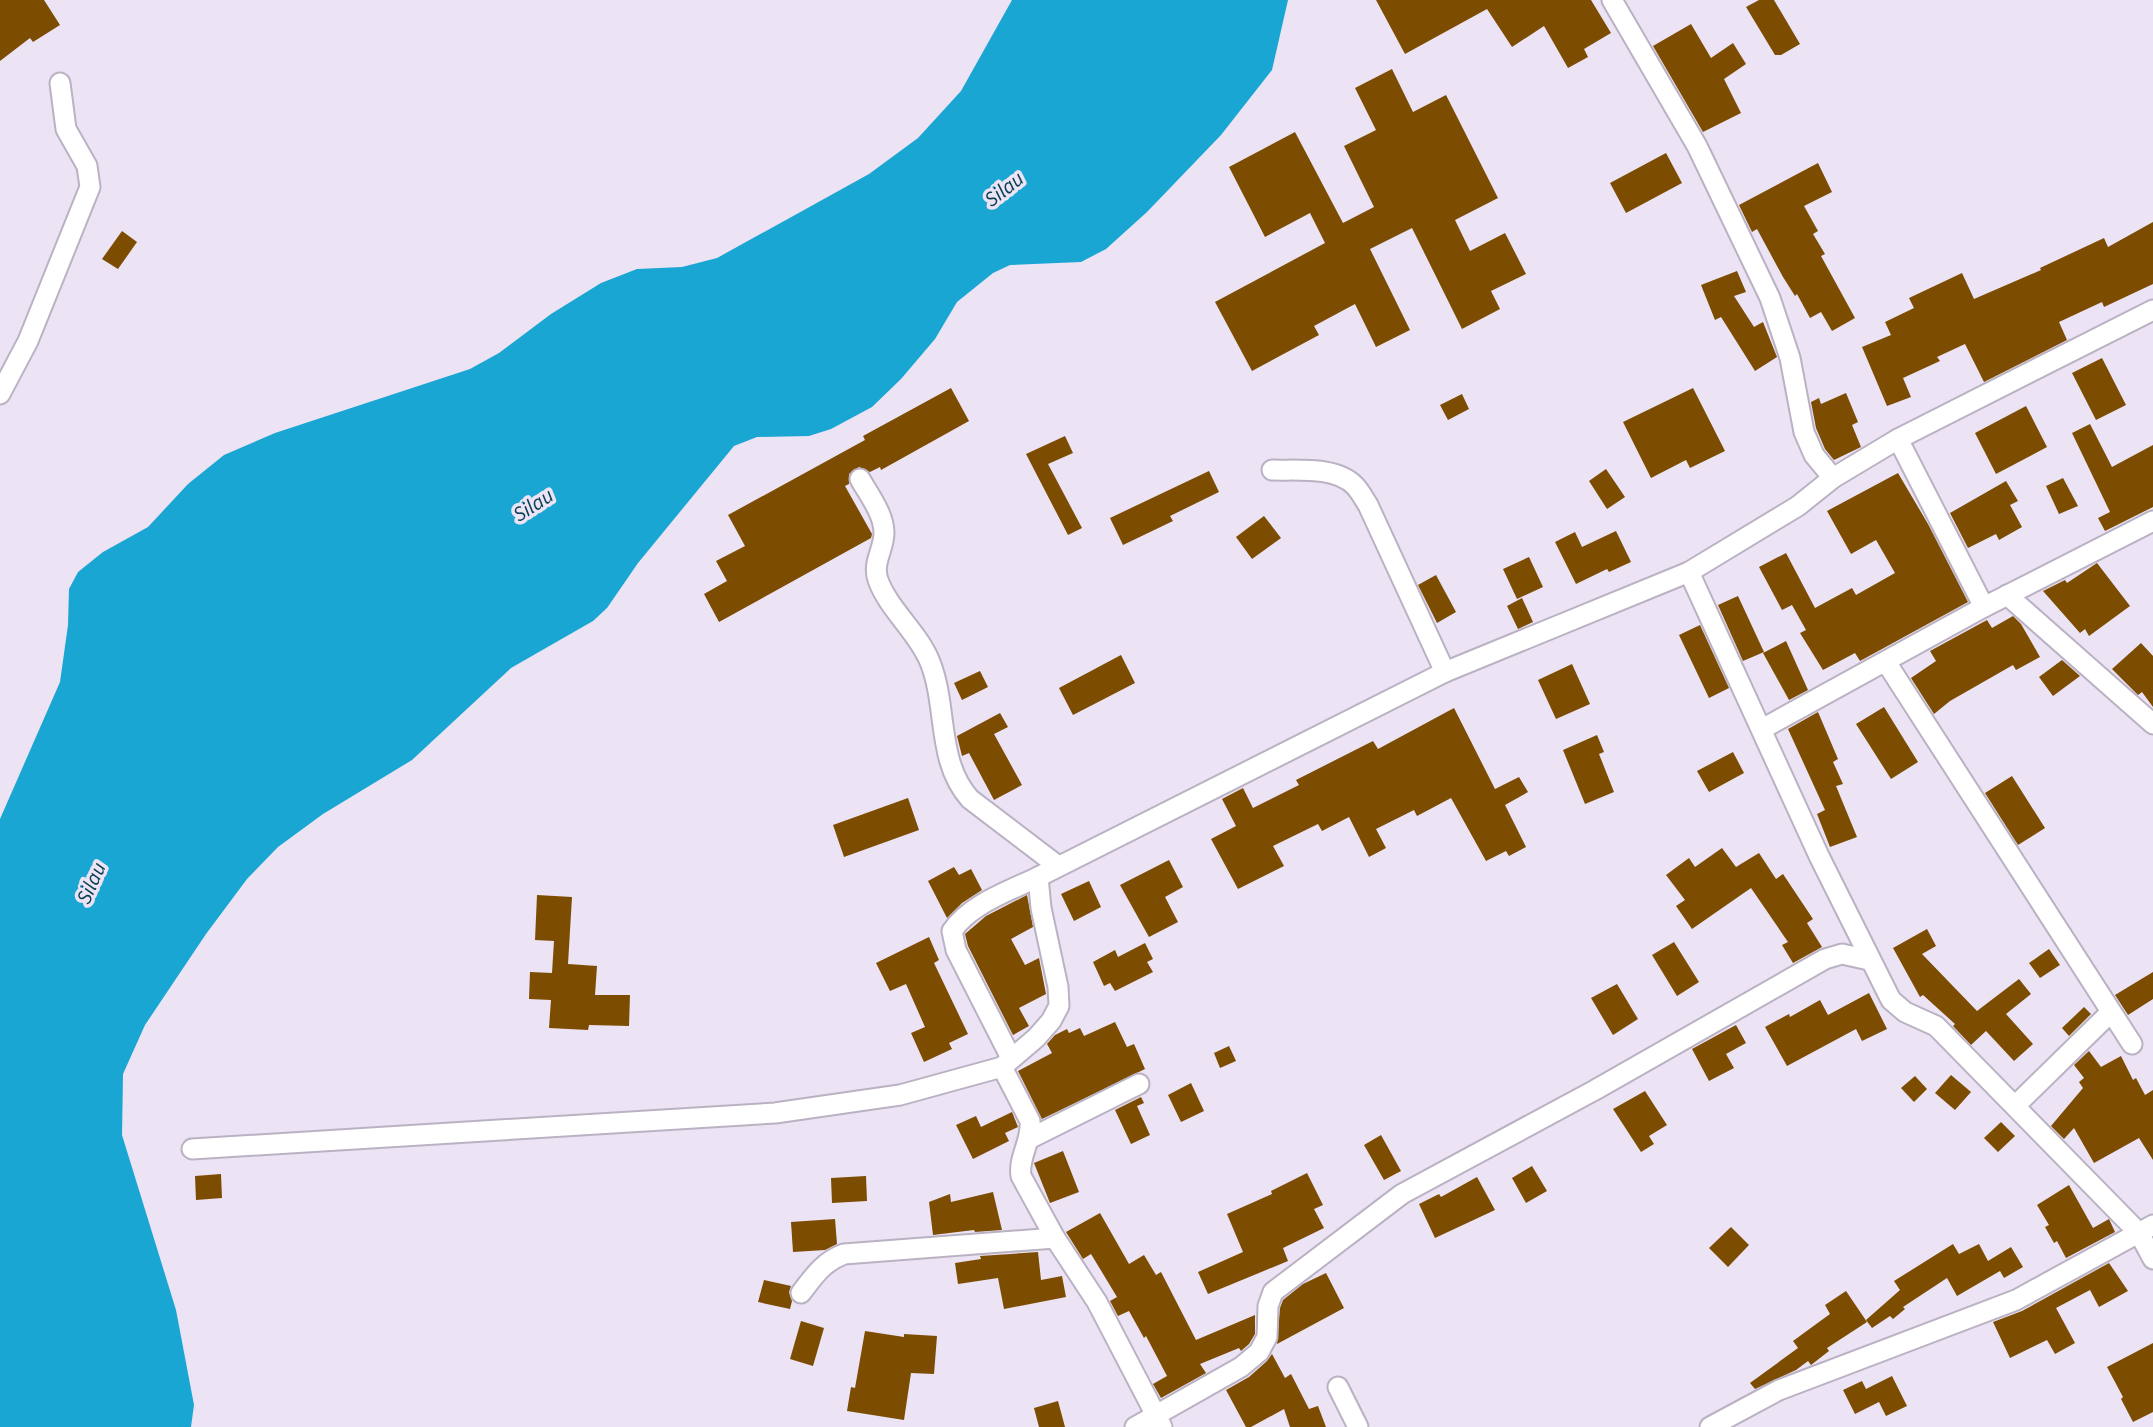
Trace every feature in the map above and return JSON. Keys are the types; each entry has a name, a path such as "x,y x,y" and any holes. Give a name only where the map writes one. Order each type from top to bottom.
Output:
{"street":[{"path":"1612,0 1697,146 1770,298 1790,358 1804,432 1814,455 1833,478"},
{"path":"0,394 28,341 90,187 86,166 66,129 60,83"},
{"path":"1159,1422 1097,1303 1055,1238 1021,1176 1020,1167 1029,1139 1030,1121 956,950 952,931 958,921 985,903 1445,672 1689,572 1797,506 1833,478 1898,439 2153,310"},
{"path":"1898,439 1984,607"},
{"path":"1272,470 1320,471 1340,476 1355,485 1368,505 1445,672"},
{"path":"860,479 881,516 884,533 877,559 877,578 929,660 948,760 959,786 970,799 1058,866"},
{"path":"1762,729 1984,607 2153,521"},
{"path":"1689,572 1819,856 1869,960 1896,1006 1936,1027 2015,1106 2146,1229 2153,1259"},
{"path":"2007,595 2153,724"},
{"path":"1886,662 2132,1045"},
{"path":"192,1149 775,1113 900,1095 1007,1063 1036,1038 1051,1021 1059,1006 1058,986 1041,908 1038,877"},
{"path":"1135,1427 1159,1422 1259,1352 1267,1337 1268,1306 1273,1292 1402,1194 1595,1090 1825,959 1842,954 1869,960"},
{"path":"2015,1106 2111,1012"},
{"path":"1029,1139 1139,1084"},
{"path":"1710,1427 1779,1390 2016,1300 2146,1229"},
{"path":"801,1293 820,1268 830,1259 844,1254 1055,1238"},
{"path":"1338,1387 1357,1427"}],"water":[{"name":"Silau","path":"1012,0 1288,0 1272,70 1221,135 1147,212 1106,249 1081,262 1010,265 993,273 957,302 935,339 901,379 872,407 831,429 809,436 757,437 734,446 638,563 607,608 593,621 511,668 412,760 323,814 278,847 247,879 206,934 145,1025 123,1074 122,1135 176,1310 194,1405 191,1427 0,1427 0,819 60,682 68,625 69,589 78,572 103,552 148,527 188,484 224,455 275,433 470,369 499,353 551,314 601,283 637,269 682,267 717,258 869,174 918,138 961,91"}],"building":[{"path":"0,0 44,0 60,25 33,42 30,38 0,61"},
{"path":"1376,0 1591,0 1611,33 1584,49 1588,57 1568,68 1544,26 1512,47 1487,9 1405,54"},
{"path":"1759,0 1774,0 1800,44 1781,55 1775,55 1746,7"},
{"path":"1691,24 1711,58 1733,43 1746,64 1724,79 1741,113 1703,132 1653,46"},
{"path":"1392,69 1413,112 1446,95 1498,198 1455,220 1470,251 1505,233 1526,274 1491,291 1500,309 1462,329 1412,228 1370,249 1410,330 1376,347 1355,304 1314,326 1319,335 1252,371 1215,302 1325,243 1310,213 1265,237 1229,167 1295,132 1343,223 1374,207 1344,146 1376,130 1355,88"},
{"path":"1666,153 1682,183 1626,213 1610,183"},
{"path":"1818,163 1832,192 1804,206 1818,231 1813,234 1825,254 1821,256 1855,318 1832,331 1821,312 1810,318 1797,294 1795,296 1783,277 1757,229 1752,232 1739,205"},
{"path":"2153,222 2153,284 2104,307 2102,302 2059,322 2067,340 1984,382 1965,344 1937,357 1940,361 1903,378 1911,397 1887,406 1862,347 1891,335 1885,322 1914,308 1909,298 1962,273 1974,299 2041,270 2040,268 2104,238 2108,247"},
{"path":"122,231 137,242 118,269 102,259"},
{"path":"1737,271 1746,292 1734,296 1754,327 1763,322 1777,357 1755,371 1721,317 1715,320 1701,285"},
{"path":"2102,358 2126,405 2096,420 2072,373"},
{"path":"951,388 969,421 881,470 880,467 870,472 859,467 849,474 849,484 845,486 872,534 871,538 719,622 704,594 727,581 716,561 745,546 728,515 865,440 863,436"},
{"path":"1693,388 1725,451 1690,468 1686,460 1651,478 1623,422"},
{"path":"1846,393 1858,422 1852,425 1861,447 1834,460 1825,449 1816,428 1811,402 1819,398 1821,404"},
{"path":"1462,394 1469,409 1448,420 1440,405"},
{"path":"2026,406 2047,447 1996,474 1975,433"},
{"path":"2090,424 2112,467 2153,445 2153,507 2105,531 2098,518 2110,512 2072,433"},
{"path":"1065,436 1073,453 1048,464 1082,528 1068,535 1026,454"},
{"path":"1606,469 1625,497 1607,509 1589,481"},
{"path":"1209,471 1219,492 1170,516 1173,521 1123,545 1110,518"},
{"path":"1898,473 1968,602 1860,661 1855,653 1823,670 1800,633 1806,630 1792,605 1782,610 1759,567 1786,553 1815,608 1852,588 1856,595 1895,573 1876,540 1851,554 1827,511"},
{"path":"2063,478 2078,506 2059,514 2046,486"},
{"path":"2006,481 2018,501 2010,505 2022,527 1999,540 1996,534 1968,548 1950,513"},
{"path":"1264,516 1281,538 1252,559 1236,537"},
{"path":"1616,531 1631,562 1609,572 1607,569 1576,584 1555,542 1575,532 1582,547"},
{"path":"1529,557 1543,587 1517,599 1503,569"},
{"path":"2097,563 2130,606 2089,636 2085,629 2080,633 2043,591 2065,580 2067,583"},
{"path":"1436,575 1456,612 1437,623 1418,585"},
{"path":"1738,596 1764,652 1743,661 1718,605"},
{"path":"1522,598 1533,622 1518,629 1507,606"},
{"path":"2013,616 2021,624 2040,657 2016,670 2013,665 1950,701 1934,714 1911,678 1936,661 1930,651 1987,620 1992,628"},
{"path":"1700,625 1729,688 1709,698 1679,635"},
{"path":"1786,641 1808,690 1789,700 1763,653"},
{"path":"2141,643 2153,656 2153,707 2142,692 2138,695 2112,669"},
{"path":"1121,655 1135,683 1073,715 1059,688"},
{"path":"2062,660 2080,676 2053,696 2039,677"},
{"path":"1572,664 1590,704 1556,719 1538,680"},
{"path":"980,671 988,687 962,700 954,683"},
{"path":"1884,707 1918,762 1891,779 1856,724"},
{"path":"1454,708 1495,789 1519,777 1528,792 1505,805 1526,847 1509,856 1506,851 1486,861 1451,798 1417,816 1414,810 1376,829 1386,848 1369,857 1349,817 1322,831 1318,824 1273,846 1284,866 1238,889 1211,839 1236,826 1222,799 1243,788 1253,808 1299,785 1296,780 1373,741 1378,749"},
{"path":"1818,712 1838,759 1833,762 1843,784 1836,786 1857,837 1830,847 1817,814 1825,810 1788,729"},
{"path":"1000,713 1008,727 994,734 1022,785 994,800 969,753 962,756 957,736"},
{"path":"1597,735 1604,752 1599,754 1614,792 1585,804 1563,750"},
{"path":"1733,752 1744,773 1709,792 1697,771"},
{"path":"2012,776 2045,828 2018,845 1985,793"},
{"path":"908,798 919,830 844,857 833,825"},
{"path":"1722,848 1736,867 1759,853 1776,879 1783,874 1813,919 1807,923 1822,947 1793,963 1782,945 1788,942 1751,888 1692,929 1676,906 1685,900 1666,875 1689,858 1695,867"},
{"path":"1169,860 1183,887 1165,897 1178,922 1149,937 1120,885"},
{"path":"954,867 959,875 971,869 982,890 962,903 947,918 928,881"},
{"path":"1089,881 1101,907 1074,921 1061,894"},
{"path":"537,895 572,897 568,964 597,966 595,995 630,995 629,1026 589,1025 588,1030 549,1028 551,1000 529,999 530,972 552,973 554,941 535,940"},
{"path":"1027,895 1033,927 1011,939 1025,965 1039,958 1046,994 1019,1008 1029,1026 1013,1035 968,946 965,934 986,916"},
{"path":"1927,929 1936,946 1922,954 1977,1011 2019,979 2031,994 2006,1014 2033,1044 2014,1061 1986,1031 1971,1045 1953,1026 1955,1024 1923,995 1920,997 1893,948"},
{"path":"929,937 939,960 934,963 968,1034 949,1043 952,1049 924,1062 911,1033 925,1027 906,984 890,991 876,963"},
{"path":"1674,942 1699,982 1677,996 1652,955"},
{"path":"1145,943 1153,959 1147,962 1153,972 1115,991 1110,983 1104,986 1093,962 1115,950 1118,957"},
{"path":"2049,949 2060,965 2040,978 2029,963"},
{"path":"2153,972 2153,999 2128,1015 2115,995"},
{"path":"1617,984 1638,1019 1613,1035 1591,998"},
{"path":"1869,993 1887,1029 1862,1041 1856,1029 1787,1066 1765,1027 1820,1000 1828,1015"},
{"path":"2084,1007 2091,1014 2069,1036 2062,1028"},
{"path":"1115,1022 1127,1047 1134,1044 1145,1069 1042,1119 1018,1071 1052,1053 1047,1044 1055,1035 1067,1029 1069,1033 1080,1028 1084,1036"},
{"path":"1736,1025 1746,1043 1726,1054 1734,1068 1709,1081 1692,1049"},
{"path":"1229,1046 1236,1061 1220,1068 1214,1053"},
{"path":"2089,1051 2101,1067 2121,1056 2133,1080 2136,1078 2145,1095 2153,1090 2153,1160 2139,1138 2094,1163 2074,1128 2064,1139 2051,1126 2083,1088 2079,1082 2084,1078 2074,1065"},
{"path":"1951,1075 1971,1092 1955,1110 1935,1093"},
{"path":"1915,1076 1927,1089 1914,1102 1901,1088"},
{"path":"1191,1083 1204,1111 1181,1122 1168,1095"},
{"path":"1645,1091 1667,1125 1649,1136 1654,1144 1641,1152 1613,1109"},
{"path":"1141,1097 1144,1103 1137,1106 1150,1135 1131,1144 1115,1110"},
{"path":"1012,1112 1018,1127 1005,1133 1009,1141 973,1159 956,1125 976,1116 981,1127"},
{"path":"2001,1122 2015,1136 1998,1152 1984,1138"},
{"path":"1381,1135 1401,1171 1384,1180 1364,1145"},
{"path":"1063,1151 1079,1192 1050,1203 1034,1163"},
{"path":"1532,1166 1547,1191 1526,1203 1512,1178"},
{"path":"1307,1173 1323,1205 1314,1209 1324,1228 1283,1248 1288,1261 1208,1294 1198,1272 1243,1252 1227,1214 1272,1194 1271,1191"},
{"path":"221,1174 222,1198 196,1200 195,1176"},
{"path":"866,1176 867,1201 832,1203 831,1178"},
{"path":"1477,1177 1495,1210 1435,1238 1419,1204 1439,1194 1441,1197"},
{"path":"2069,1185 2093,1228 2109,1219 2115,1232 2066,1258 2045,1227 2049,1225 2037,1205"},
{"path":"993,1192 1002,1230 933,1235 929,1202 950,1194 951,1202"},
{"path":"1100,1213 1129,1264 1144,1255 1156,1275 1161,1272 1196,1340 1255,1315 1255,1334 1249,1344 1241,1351 1239,1348 1200,1364 1206,1373 1161,1398 1153,1384 1167,1376 1146,1336 1144,1338 1129,1311 1118,1316 1110,1301 1117,1297 1091,1254 1083,1259 1066,1232"},
{"path":"835,1219 837,1244 825,1250 793,1252 791,1222"},
{"path":"1731,1227 1749,1245 1728,1267 1709,1248"},
{"path":"1953,1244 1959,1254 1979,1244 1988,1261 2011,1247 2023,1267 2004,1278 2000,1271 1957,1296 1947,1278 1903,1307 1905,1309 1893,1319 1890,1316 1872,1328 1866,1320 1900,1290 1894,1281"},
{"path":"1038,1252 1041,1280 1062,1276 1066,1297 1004,1309 998,1278 958,1284 955,1263 981,1259 980,1256"},
{"path":"2109,1263 2128,1291 2099,1307 2090,1290 2056,1308 2075,1343 2055,1354 2047,1340 2010,1358 1993,1322 2022,1311"},
{"path":"1326,1273 1344,1308 1277,1344 1283,1300 1303,1284"},
{"path":"764,1280 791,1286 790,1309 758,1302"},
{"path":"1846,1291 1867,1322 1827,1348 1829,1351 1811,1365 1808,1361 1796,1370 1755,1389 1750,1383 1798,1348 1793,1341 1830,1314 1825,1305"},
{"path":"801,1321 824,1328 813,1366 790,1359"},
{"path":"865,1331 904,1337 904,1334 937,1336 934,1374 911,1373 904,1420 847,1411 851,1387 855,1388"},
{"path":"2153,1343 2153,1412 2133,1422 2107,1367"},
{"path":"1272,1354 1285,1378 1291,1374 1309,1409 1318,1406 1326,1427 1290,1427 1284,1409 1251,1427 1246,1427 1226,1390 1249,1377"},
{"path":"1892,1376 1907,1406 1886,1416 1879,1402 1855,1414 1843,1390 1862,1381 1866,1389"},
{"path":"1058,1401 1065,1427 1039,1427 1034,1408"}]}
